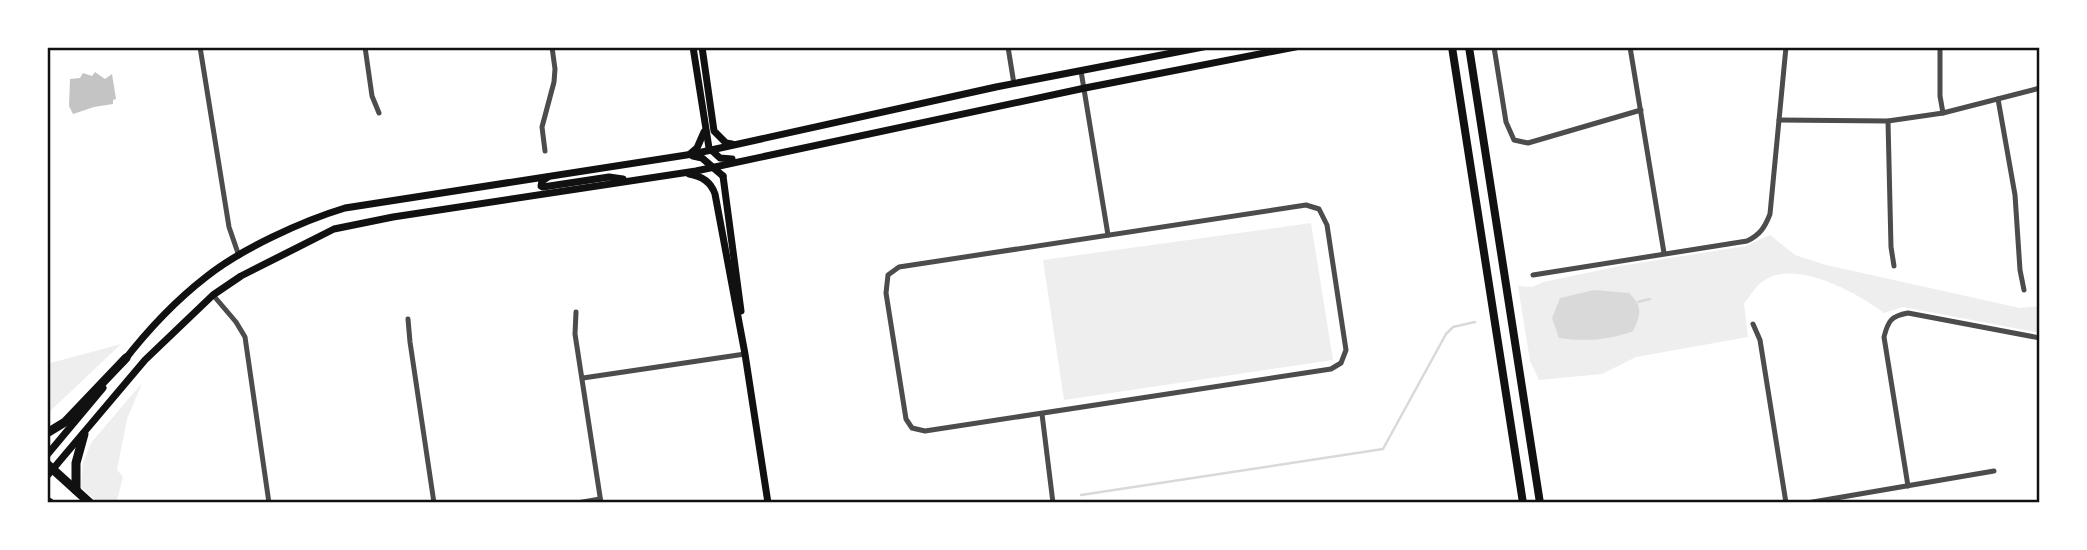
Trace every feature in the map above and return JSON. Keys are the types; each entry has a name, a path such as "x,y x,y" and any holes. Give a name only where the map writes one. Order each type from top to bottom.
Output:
{"highway":[{"path":"47,433 65,422 125,358"},
{"path":"76,491 76,463 83,434"},
{"path":"49,470 90,503"}],"main road":[{"path":"693,47 706,137 711,150 720,158 744,159"},
{"path":"702,47 714,131 726,143 733,144"},
{"path":"47,454 125,358 188,292 207,276 239,256 324,214 345,208 711,150 1014,84 1203,47"},
{"path":"49,470 145,360 213,295 228,283 307,241 352,224 682,174 939,118 1295,47"},
{"path":"1452,47 1523,503"},
{"path":"1469,47 1541,503"},
{"path":"936,101 939,118"},
{"path":"689,154 697,148 705,128"},
{"path":"689,154 702,158 723,176 738,275 745,354"},
{"path":"723,176 727,169 744,159"},
{"path":"552,174 542,181 541,186 609,177 630,180"},
{"path":"682,174 699,176 713,188 745,354 768,503"}],"street":[{"path":"202,47 222,190 229,227 239,256"},
{"path":"365,47 372,96 379,113"},
{"path":"545,151 542,127 554,82 552,47"},
{"path":"1008,47 1014,84"},
{"path":"1494,47 1506,122 1514,140 1528,143 1641,110"},
{"path":"1630,47 1664,253"},
{"path":"1533,275 1747,241 1756,237 1766,227 1770,214 1786,47"},
{"path":"1940,47 1940,96 1943,113"},
{"path":"1082,71 1108,235"},
{"path":"1779,120 1888,121 1943,113 2040,88"},
{"path":"1998,99 2015,195 2024,290"},
{"path":"1888,121 1891,247 1894,266"},
{"path":"1306,205 1320,209 1326,225 1346,350 1341,363 1331,369 1042,414 925,431 912,428 906,419 886,293 888,275 898,267 1108,235 1306,205"},
{"path":"213,295 245,337 269,503"},
{"path":"576,312 575,334 601,501 577,503"},
{"path":"1908,486 1884,337 1888,322 1896,315 1908,313 2040,338"},
{"path":"408,319 434,503"},
{"path":"1753,324 1760,340 1786,503"},
{"path":"583,378 745,354"},
{"path":"1042,414 1053,503"},
{"path":"1807,503 1994,471"}],"shaded area":[{"path":"1311,223 1333,360 1064,400 1043,260"},
{"path":"1770,235 1795,255 1826,265 2020,308 2040,306 2040,333 1903,307 1884,313 1842,288 1790,273 1775,275 1762,282 1744,303 1748,337 1636,357 1602,374 1539,380 1530,361 1518,286 1532,287 1543,282 1620,266 1746,246"},
{"path":"1594,290 1629,293 1639,307 1638,320 1633,331 1597,339 1559,338 1552,318 1560,298"},
{"path":"121,344 47,414 47,364"},
{"path":"142,383 127,419 117,470 123,477 117,500 120,503 98,503 81,487 83,463 91,443"}],"building":[{"path":"95,72 105,79 112,74 116,99 113,104 73,114 69,106 70,79 80,78 83,73 92,76"}],"waterway":[{"path":"1638,302 1650,299"},
{"path":"1081,495 1383,449 1446,334 1453,327 1475,322"}]}
